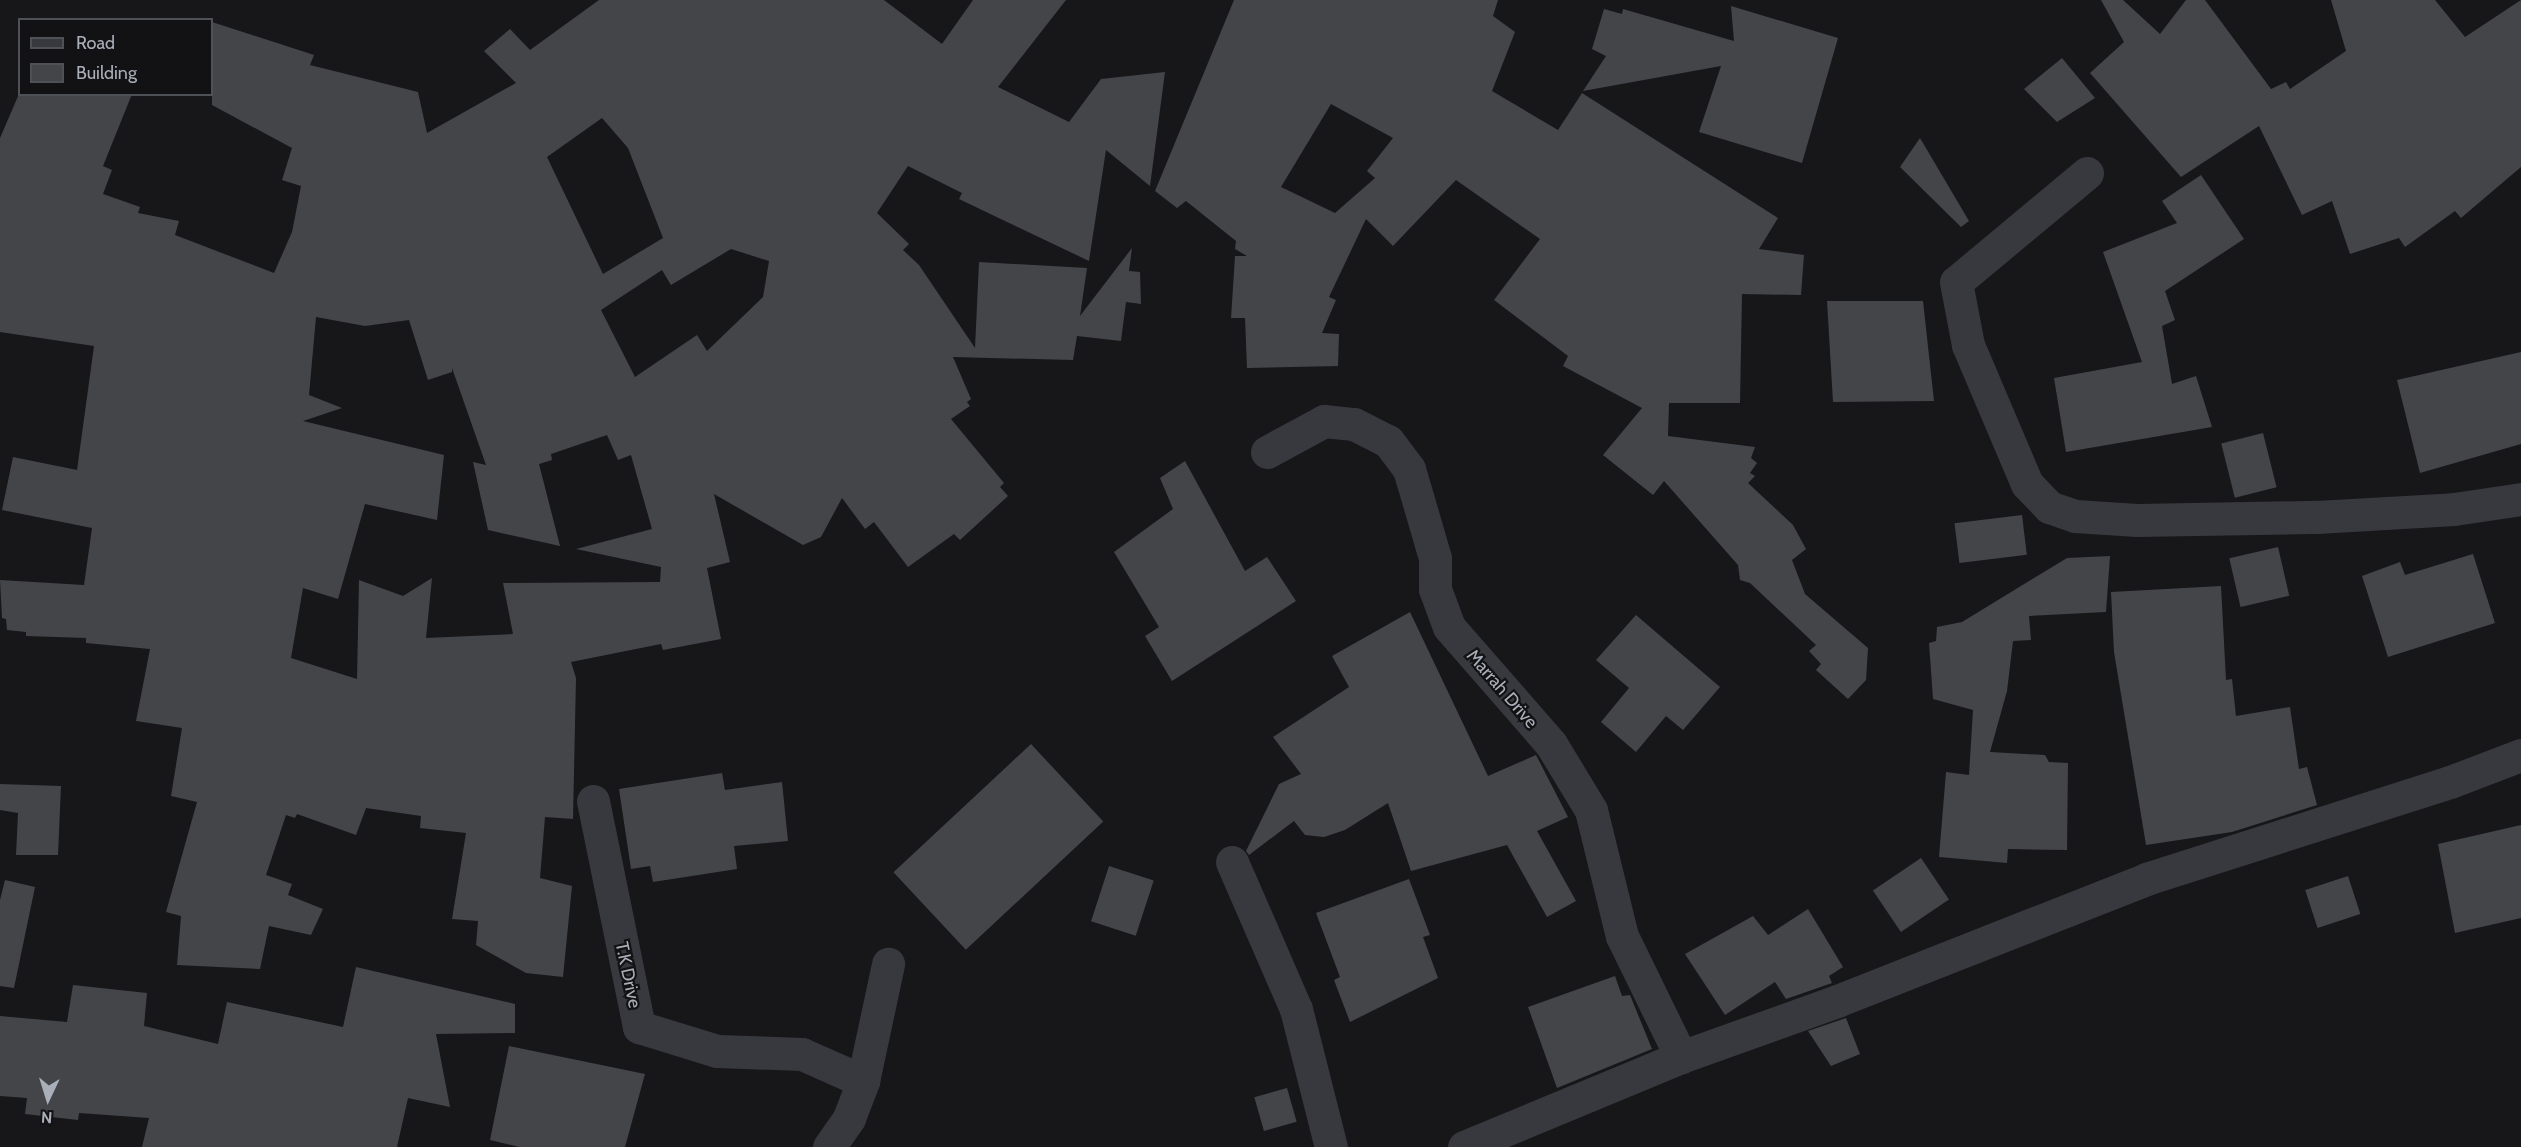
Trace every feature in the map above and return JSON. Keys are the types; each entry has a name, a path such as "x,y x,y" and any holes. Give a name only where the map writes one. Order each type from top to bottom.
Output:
{"street":[{"path":"2087,173 1956,282 1968,345 2027,484 2049,507 2075,516 2137,520 2317,518 2454,509 2521,499"},
{"name":"Marrah Drive","path":"1267,452 1324,421 1354,424 1388,441 1409,469 1435,558 1435,589 1449,627 1551,744 1591,810 1622,936 1681,1057"},
{"path":"1464,1147 1681,1057 1837,1001 2146,879 2450,782 2521,754"},
{"name":"T.K Drive","path":"592,801 639,1027 717,1051 802,1054 862,1081"},
{"path":"1232,861 1296,1009 1331,1147"},
{"path":"829,1147 849,1118 862,1081 888,964"}],"building":[{"path":"599,0 884,0 942,44 973,0 1066,0 998,87 1069,122 1101,79 1165,72 1150,186 1106,150 1089,261 959,199 962,193 908,166 877,213 909,244 903,250 919,265 975,348 979,262 1087,268 1080,316 1132,248 1129,271 1140,272 1141,304 1126,302 1121,341 1077,336 1073,360 953,357 971,399 967,402 970,406 951,419 1004,483 1000,487 1008,496 960,540 954,534 908,567 874,522 865,529 842,498 821,537 803,545 714,494 730,562 707,568 721,639 663,650 661,644 571,662 576,678 573,819 545,817 540,878 572,886 563,977 526,973 476,945 478,921 452,919 466,833 420,828 421,816 366,808 356,835 297,814 295,818 286,815 266,875 292,884 288,895 323,909 311,935 269,926 260,969 177,965 181,916 166,912 197,802 171,796 182,728 136,721 150,649 86,643 86,638 26,636 26,632 7,630 6,619 2,618 0,580 84,585 92,528 2,510 13,457 77,470 94,346 0,332 0,138 18,96 131,96 103,166 112,170 103,194 140,207 138,213 179,221 175,235 274,273 292,232 301,186 282,180 292,148 212,105 213,22 314,55 310,65 418,92 427,133 516,83 484,51 510,29 530,50","holes":["602,118 628,148 663,238 603,274 547,157","731,249 769,261 763,297 707,351 697,335 635,377 601,310 662,270 671,285","316,317 365,326 409,320 428,380 452,372 452,368 486,465 473,462 488,530 560,546 539,464 552,460 551,454 607,435 618,460 631,455 652,529 576,549 661,567 660,582 503,583 513,634 426,638 432,578 403,596 359,580 357,679 291,658 303,588 338,599 365,504 437,520 444,455 303,421 342,408 309,395"]},
{"path":"1234,0 1498,0 1493,16 1515,32 1492,91 1558,130 1582,93 1778,218 1759,249 1804,255 1801,295 1742,294 1740,403 1669,403 1668,436 1755,447 1751,458 1757,463 1750,473 1755,476 1748,483 1793,525 1806,549 1792,560 1805,594 1868,648 1866,680 1848,699 1816,670 1821,664 1809,651 1816,645 1750,583 1740,580 1738,565 1664,481 1653,495 1603,455 1642,408 1563,366 1568,356 1494,300 1540,239 1456,180 1393,246 1366,219 1329,297 1336,300 1322,333 1339,334 1338,366 1247,368 1245,318 1231,318 1235,256 1247,256 1235,249 1236,241 1186,201 1177,208 1155,191","holes":["1331,104 1393,138 1367,171 1375,178 1335,213 1281,187"]},
{"path":"2101,0 2123,0 2160,34 2186,0 2205,0 2271,89 2286,82 2290,89 2346,51 2331,0 2435,0 2465,37 2521,0 2521,167 2461,218 2455,211 2405,247 2399,238 2350,254 2332,201 2302,215 2259,126 2181,177 2090,73 2124,42"},
{"path":"1731,6 1838,38 1802,163 1699,132 1721,66 1583,91 1606,56 1592,49 1604,9 1622,14 1623,9 1734,41"},
{"path":"2062,58 2095,98 2057,122 2024,89"},
{"path":"1920,138 1969,221 1961,227 1900,167"},
{"path":"2201,175 2244,239 2165,291 2175,320 2162,326 2172,384 2196,376 2212,427 2066,452 2054,378 2142,362 2103,252 2177,223 2162,201"},
{"path":"1827,301 1923,301 1934,401 1833,402"},
{"path":"2521,352 2521,444 2420,473 2397,380"},
{"path":"2263,433 2277,487 2235,498 2221,443"},
{"path":"1185,461 1245,571 1267,557 1296,601 1172,681 1145,636 1159,627 1114,552 1173,509 1160,478"},
{"path":"2022,515 2027,555 1959,563 1955,523"},
{"path":"2278,547 2289,596 2241,607 2229,558"},
{"path":"2473,554 2495,623 2388,657 2362,576 2400,562 2405,575"},
{"path":"2110,556 2106,612 2029,616 2031,640 2013,641 2007,691 1990,752 2045,755 2049,762 2068,763 2067,850 2008,849 2007,863 1939,857 1946,772 1969,775 1973,710 1933,699 1929,643 1936,641 1937,627 1962,622 2067,558"},
{"path":"2221,586 2226,680 2232,679 2236,716 2290,707 2299,769 2307,767 2317,805 2232,832 2146,845 2114,652 2111,592"},
{"path":"1410,612 1488,776 1536,755 1568,817 1537,831 1576,901 1547,917 1507,845 1411,871 1388,803 1345,830 1324,837 1305,835 1294,821 1249,855 1246,851 1279,784 1301,774 1273,737 1349,687 1332,656"},
{"path":"1636,615 1720,687 1683,730 1666,716 1636,752 1601,722 1629,688 1596,660"},
{"path":"1031,744 1103,822 966,950 894,872"},
{"path":"722,773 725,790 782,782 788,841 734,846 737,869 653,882 650,866 631,869 619,789"},
{"path":"0,784 61,786 58,855 16,855 18,813 0,810"},
{"path":"2521,825 2521,918 2455,933 2438,844"},
{"path":"1921,858 1949,899 1901,932 1873,890"},
{"path":"1109,866 1154,881 1136,936 1091,921"},
{"path":"2348,876 2360,914 2318,928 2305,890"},
{"path":"1409,879 1430,935 1423,937 1438,978 1350,1022 1334,980 1340,977 1316,913"},
{"path":"5,880 35,887 14,988 0,986 0,900"},
{"path":"1808,909 1843,967 1829,976 1832,983 1786,999 1775,982 1725,1015 1685,954 1753,916 1768,935"},
{"path":"356,967 515,1004 515,1033 436,1034 450,1107 408,1098 397,1147 142,1147 149,1118 79,1113 78,1120 25,1114 27,1098 0,1096 0,1016 67,1022 73,985 147,993 144,1026 218,1044 227,1002 343,1027"},
{"path":"1615,976 1622,996 1630,995 1652,1049 1557,1088 1528,1007"},
{"path":"1846,1018 1860,1054 1831,1066 1808,1031"},
{"path":"509,1046 645,1074 625,1147 519,1147 490,1140"},
{"path":"1287,1088 1297,1122 1264,1131 1254,1097"}]}
